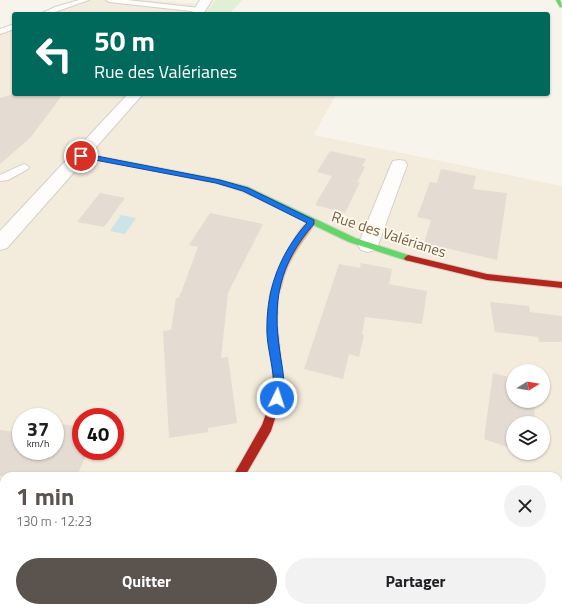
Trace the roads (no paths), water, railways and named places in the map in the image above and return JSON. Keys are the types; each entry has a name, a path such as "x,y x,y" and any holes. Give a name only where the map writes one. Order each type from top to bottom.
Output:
{"street":[{"path":"198,12 206,0"},
{"path":"558,0 562,6"},
{"path":"0,243 134,96"},
{"name":"Rue des Valérianes","path":"81,156 217,181 245,189 312,222 368,245 419,262 488,277 558,284"},
{"path":"368,245 399,166"},
{"path":"241,472 271,418 277,398 278,378 271,327 271,312 276,282 287,256 312,222"}],"lane":[{"path":"48,12 86,0"},
{"path":"109,0 198,12"},
{"path":"0,32 12,27"},
{"path":"0,178 4,178 24,167"}],"water":[{"path":"121,215 136,218 125,234 110,231"}]}
